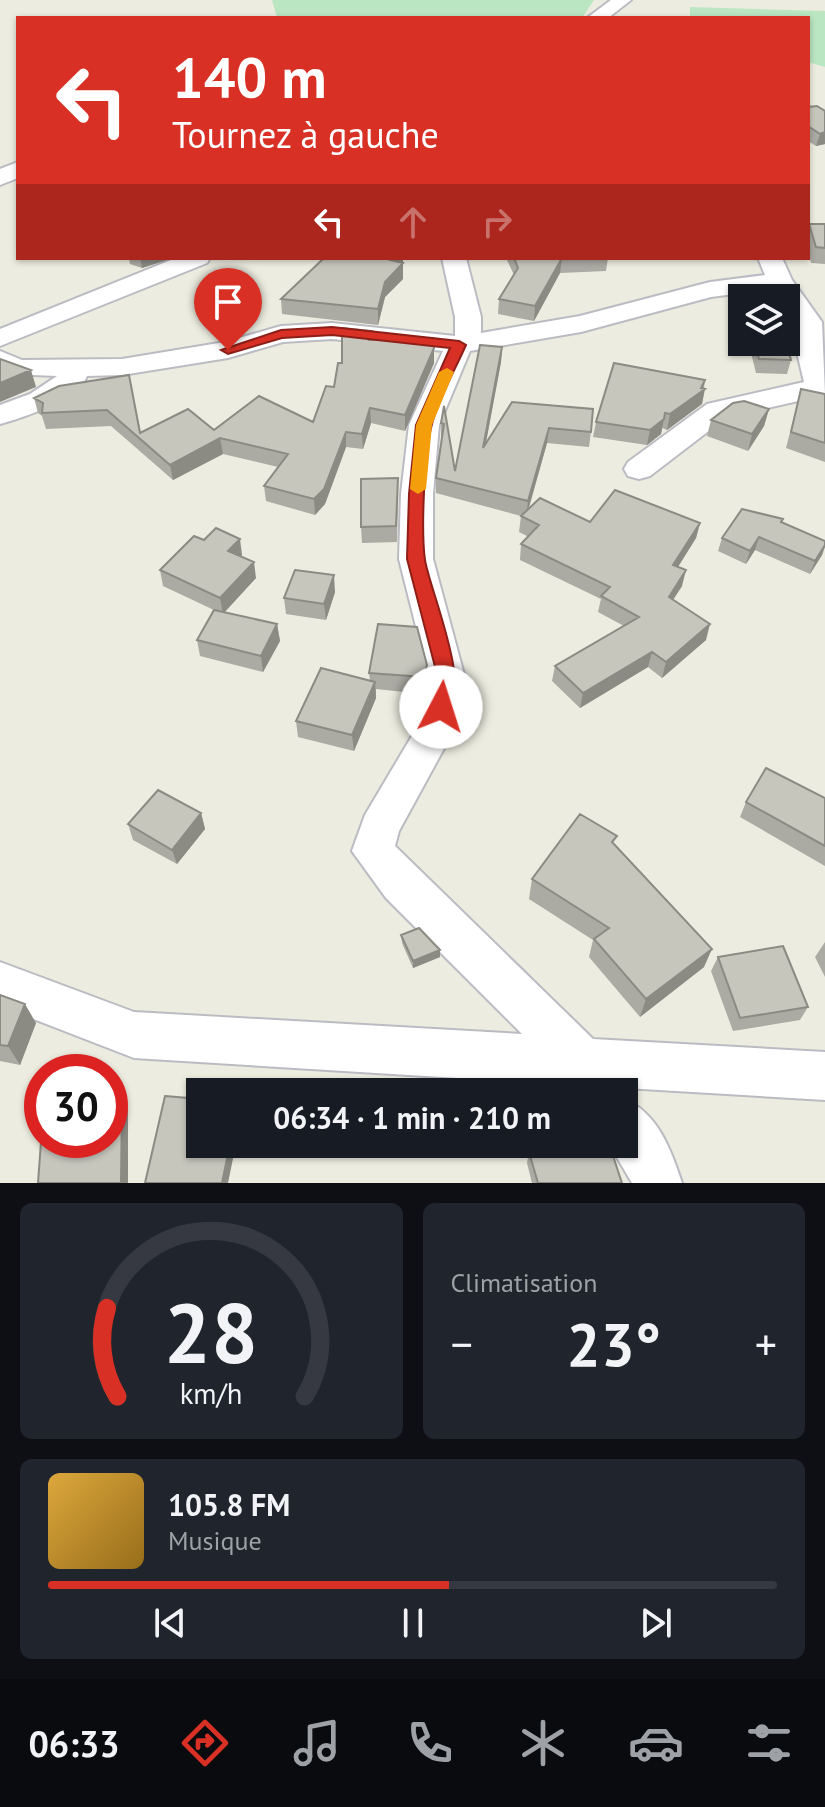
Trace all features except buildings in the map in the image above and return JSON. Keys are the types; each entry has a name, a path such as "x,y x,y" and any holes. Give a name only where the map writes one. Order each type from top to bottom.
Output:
{"street":[{"path":"599,16 622,0"},
{"path":"0,338 193,260"},
{"path":"454,260 468,317 468,342 459,345 424,425 417,494 416,559 448,682 434,732 379,828 373,851 381,865 594,1078"},
{"path":"0,359 17,368 122,367 228,350 281,334 332,331 459,345 581,324 710,290 775,269 809,322 810,348 822,385 717,410 639,469"},
{"path":"0,415 40,400 86,369"},
{"path":"0,984 134,1035 488,1054 594,1078 825,1076"},
{"path":"638,1143 649,1159 657,1183"}],"green space":[{"path":"272,0 594,0 583,16 276,16"},
{"path":"690,7 825,11 825,67 810,63 810,16 690,16"}],"slow traffic":[{"path":"418,489 424,425 447,372"}],"route":[{"path":"228,350 281,334 332,331 459,345 424,425 417,494 416,559 448,682 441,707"}]}
